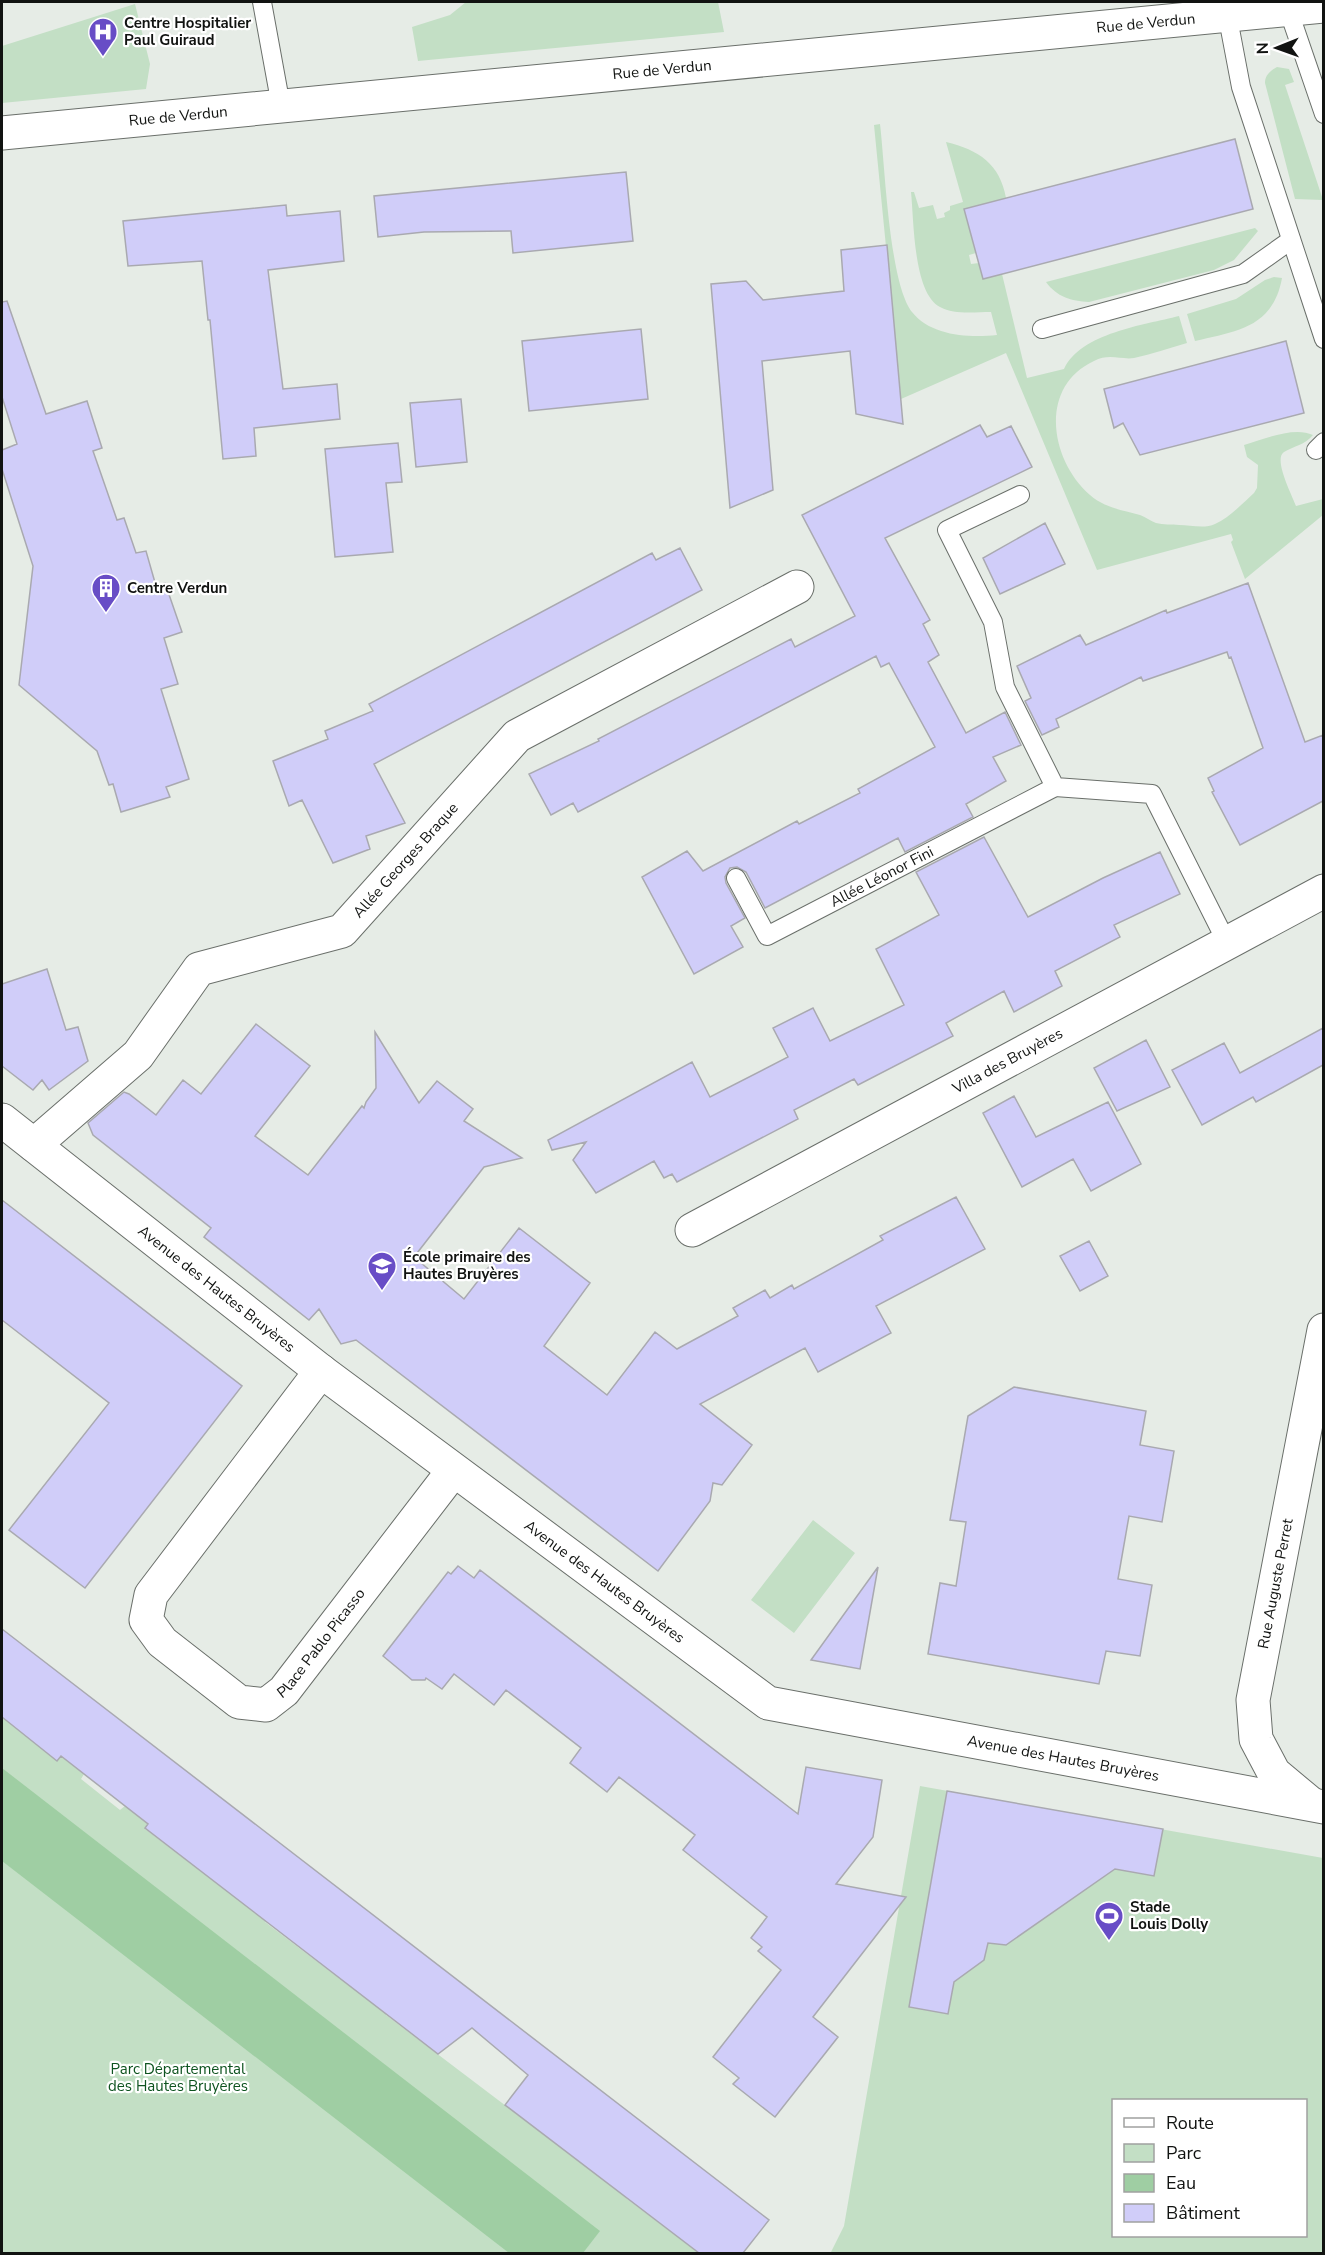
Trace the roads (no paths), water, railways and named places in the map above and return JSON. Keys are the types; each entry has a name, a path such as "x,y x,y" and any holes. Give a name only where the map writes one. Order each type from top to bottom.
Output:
{"street":[{"name":"Rue de Verdun","path":"2,133 1226,8 1288,9 1323,6"},
{"name":"Allée Georges Braque","path":"34,1145 138,1055 199,969 342,931 517,736 798,587"},
{"name":"Villa des Bruyères","path":"692,1230 1323,891"},
{"name":"Avenue des Hautes Bruyères","path":"2,1120 321,1371 768,1703 1319,1806"},
{"name":"Rue Auguste Perret","path":"1319,1806 1274,1773 1256,1740 1253,1700 1323,1330"},
{"name":"Place Pablo Picasso","path":"321,1371 151,1595 146,1620 162,1642 239,1702 266,1705 284,1691 453,1471"}],"lane":[{"path":"262,2 281,106"},
{"path":"1226,8 1241,87 1323,339"},
{"path":"1288,9 1323,114"},
{"path":"1042,329 1243,274 1291,240"},
{"path":"1020,495 947,530 993,622 1005,687 1055,787 1152,794 1227,943"},
{"name":"Allée Léonor Fini","path":"736,878 767,936 1055,787"}],"water":[{"path":"2,1768 600,2231 583,2253 509,2253 2,1861"}],"place":[{"name":"Centre Hospitalier Paul Guiraud","path":"103,58"},
{"name":"Centre Verdun","path":"106,614"},
{"name":"École primaire des Hautes Bruyères","path":"382,1292"},
{"name":"Stade Louis Dolly","path":"1109,1942"}],"park label":[{"name":"Parc Départemental des Hautes Bruyères","path":"178,2078"}]}
